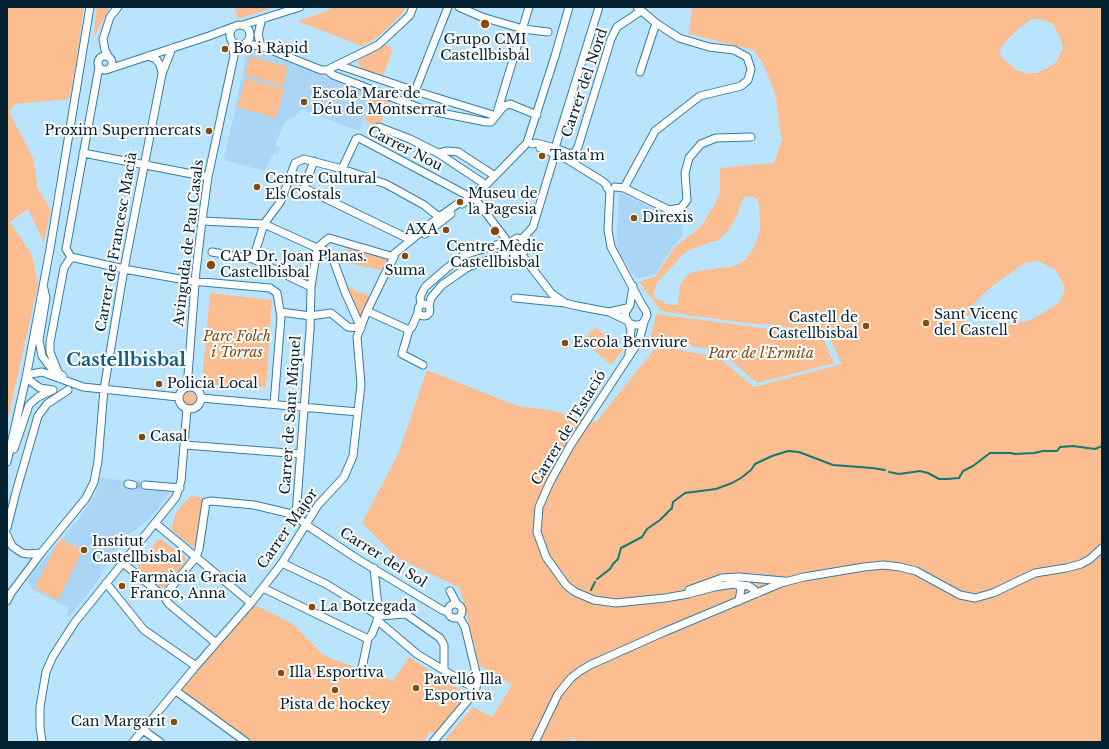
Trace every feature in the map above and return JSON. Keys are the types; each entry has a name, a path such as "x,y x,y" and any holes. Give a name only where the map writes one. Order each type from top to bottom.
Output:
{"street":[{"path":"7,462 26,378 52,237 90,7"},
{"path":"118,7 110,17 104,34 104,46 112,64 105,69 95,87 66,248 71,257 124,269 195,281 270,288 277,294 281,312 274,404"},
{"path":"105,69 209,36 238,25 274,16 300,7"},
{"path":"209,36 243,45 261,46 320,70 327,70 378,45 410,15 413,7"},
{"path":"415,91 448,7"},
{"path":"459,7 482,17 523,29 548,32"},
{"path":"496,116 529,7"},
{"path":"394,257 442,221 486,185 530,144 537,115 569,7"},
{"path":"424,365 402,354 409,330 412,327 421,305 420,297 426,286 447,268 470,253 508,243 515,239 522,239 533,226 599,7"},
{"path":"624,188 655,130 700,96 741,86 748,80 751,70 747,57 734,50 709,47 680,38 656,23 639,9"},
{"name":"Carrer del Nord","path":"555,151 573,155 578,147 611,39 617,27 639,9"},
{"path":"243,45 249,41 250,33 261,22 274,16"},
{"path":"261,22 258,35 261,46"},
{"path":"640,72 656,23"},
{"path":"242,25 247,28 261,46"},
{"path":"231,41 229,35 230,30 233,27"},
{"name":"Avinguda de Pau Casals","path":"189,387 188,375 195,281 202,221 208,177 234,56 231,41"},
{"name":"Avinguda de Pau Casals","path":"234,56 243,45"},
{"name":"Carrer de Francesc Macià","path":"7,601 41,553 86,498 94,482 98,461 104,389 124,269 162,74 172,48"},
{"path":"105,69 98,63 99,58 103,56 130,62"},
{"path":"148,56 156,59 160,65 162,74"},
{"path":"336,66 338,77"},
{"path":"336,66 496,116"},
{"path":"327,70 338,77 428,110 491,122 504,106 510,104 537,115"},
{"path":"379,127 410,139 438,153 486,185"},
{"path":"530,144 555,151 611,187 624,188 669,210 681,208 687,200 685,173 689,158 701,144 716,138 751,137"},
{"name":"Carrer Nou","path":"342,169 356,139 359,138 468,199"},
{"path":"438,153 448,151 458,152 495,176"},
{"path":"83,152 208,177"},
{"path":"253,259 264,224 281,201 296,163 304,159 342,169 386,184 424,205 439,217"},
{"path":"314,161 304,188 411,240"},
{"name":"Carrer de l'Estació","path":"611,187 608,230 611,247 647,314 639,341 570,446 550,482 539,507 537,532 546,557 566,585 575,592 594,600 616,603 665,598 734,584 749,586 758,593"},
{"path":"394,257 394,254 439,217 459,203 468,199 476,200 505,238 511,249 552,294 565,303"},
{"path":"202,221 264,224 324,250 333,259 345,292 361,328 348,327 331,313 310,316 281,312"},
{"path":"317,248 329,238 394,257"},
{"path":"418,312 421,316 427,316 431,311 429,306 431,298 442,285 468,267 510,253 517,254 525,251 527,246 522,239"},
{"name":"Carrer de Sant Miquel","path":"296,515 310,316 310,288 317,248"},
{"path":"212,252 253,259 310,288"},
{"path":"58,373 50,352 50,338 64,268 71,257"},
{"name":"Carrer Major","path":"133,742 263,588 282,563 318,505 344,477 353,456 362,384 357,337 394,257"},
{"path":"43,285 46,298 39,340 42,356 51,368 83,387"},
{"name":"Carrer de l'Estació","path":"629,355 631,330 625,313 629,307 633,286"},
{"path":"515,298 565,303 610,312 634,325 640,325 644,322"},
{"path":"421,305 426,304 429,306"},
{"path":"610,312 636,304 642,305"},
{"path":"368,311 409,330"},
{"path":"26,378 31,374 42,372 83,387 178,397"},
{"path":"26,378 40,388 52,390 68,390 83,387"},
{"path":"189,387 196,389 201,398 199,404 194,409 187,409 179,403 178,397 182,390 189,387"},
{"path":"7,468 29,405 38,397 52,390"},
{"path":"7,528 38,416 47,404 68,390"},
{"path":"201,398 358,412"},
{"path":"42,742 40,708 46,672 53,656 75,622 176,497 180,488 187,409"},
{"path":"185,445 301,454"},
{"path":"145,486 180,488"},
{"path":"165,595 196,557 199,549 206,502 211,501 254,505 296,515"},
{"name":"Carrer del Sol","path":"296,515 305,524 442,610 448,612"},
{"path":"155,523 251,603"},
{"path":"7,535 12,546 22,553 41,553"},
{"path":"535,742 558,694 571,678 580,671 650,638 789,581 804,577 883,565 916,571 960,595 975,598 993,593 1035,573 1081,564 1090,559 1102,548"},
{"path":"123,563 162,596 165,595"},
{"path":"282,563 326,584 378,618 417,654 476,688"},
{"path":"362,668 368,639 378,618 374,568"},
{"name":"Carrer de l'Estació","path":"678,595 722,578 739,577 789,581"},
{"path":"753,578 757,585 758,593"},
{"path":"106,583 144,630 196,666"},
{"path":"734,584 742,589 739,601"},
{"path":"263,588 368,639"},
{"path":"450,591 462,610 461,615 459,616"},
{"path":"165,595 169,604 216,643"},
{"path":"457,604 451,605 448,612 452,617 459,616"},
{"path":"378,618 406,614 440,638 444,646 444,670"},
{"path":"433,742 470,698 478,681 465,627 459,616"},
{"path":"176,691 246,742"},
{"path":"143,730 160,742"}],"shaded area":[{"name":"Escola Mare de Déu de Montserrat","path":"252,48 373,95 359,131 303,110 284,123 275,146 280,148 278,154 274,153 264,171 224,160 247,53"},
{"name":"Direxis","path":"619,193 667,215 681,213 683,235 671,249 656,274 636,279 617,250"},
{"name":"Institut Castellbisbal","path":"100,478 171,485 170,491 155,512 148,520 128,535 111,556 97,582 69,617 66,615 69,608 33,590 27,580 80,517 95,495"}],"green space":[{"path":"7,7 84,7 69,99 15,104 9,112 33,158 38,189 51,210 44,243 28,209 10,222 32,255 38,285 7,423"},
{"path":"97,7 110,7 93,39"},
{"path":"235,7 276,7 238,19"},
{"path":"333,7 406,7 401,15 384,32 362,46 297,21 322,13"},
{"path":"692,7 1102,7 1102,742 578,742 574,737 568,742 443,742 473,707 492,717 512,685 479,665 460,588 396,557 362,523 399,452 427,370 518,406 549,410 596,422 657,346 718,357 754,387 842,364 827,333 776,325 745,323 661,311 639,282 656,276 674,248 701,226 714,206 720,192 720,168 774,163 782,140 776,96 763,63 753,50 689,34","holes":["1039,19 1053,24 1061,40 1063,48 1056,62 1049,67 1037,73 1025,73 1016,70 1002,57 1000,49 1019,28 1030,20","746,196 754,197 759,204 760,232 755,245 746,259 739,264 730,267 690,273 680,285 678,302 676,305 667,304 655,298 654,293 656,285 681,256 691,249 718,240 728,231 737,215 741,202","1038,261 1056,270 1065,290 1059,303 1031,320 995,328 972,325 961,319 975,313 969,308 992,286 1025,263"]},
{"path":"386,45 391,47 392,52 383,76 364,70 360,67 358,62 360,59"},
{"path":"250,56 288,67 282,88 284,90 276,118 237,107 246,78 279,88 280,85 245,75"},
{"path":"373,95 389,101 379,127 364,120"},
{"path":"350,242 390,253 382,270 343,262"},
{"path":"346,286 354,288 353,290 370,296 361,317 358,317"},
{"name":"Parc Folch i Torras","path":"210,293 272,300 266,387 255,388 211,385 203,378"},
{"name":"Parc de l'Ermita","path":"656,314 822,336 834,363 757,383 720,351 657,340 654,344 646,346 651,335"},
{"path":"595,327 623,350 611,365 583,341"},
{"path":"186,392 192,392 196,396 196,402 192,406 186,406 182,402 182,396"},
{"path":"191,496 205,498 197,545 195,546 192,546 176,534 172,529 176,513 184,502"},
{"name":"Institut Castellbisbal","path":"61,539 83,550 58,600 35,588"},
{"path":"161,539 185,557 186,561 166,586 161,588 138,567 157,541"},
{"name":"Illa Esportiva","path":"251,603 293,624 321,653 330,658 393,681 409,657 465,693 466,696 436,733 430,732 423,742 253,742 176,691"}],"waterway":[{"path":"889,472 899,474 920,471 928,473 939,479 959,478 963,471 973,466 990,453 1034,453 1043,451 1057,451 1060,447 1073,446 1095,449 1102,446"},
{"path":"597,579 610,569 618,559 621,548 642,537 647,529 660,520 672,508 673,502 685,493 716,489 732,483 751,470 755,464 772,456 788,451 799,452 833,465 885,470"},
{"path":"591,590 595,582"}],"tunnel":[{"path":"133,485 145,485"}],"place":[{"name":"Grupo CMI Castellbisbal","path":"485,24"},
{"name":"Bo i Ràpid","path":"225,49"},
{"name":"Escola Mare de Déu de Montserrat","path":"304,102"},
{"name":"Proxim Supermercats","path":"209,131"},
{"name":"Tasta'm","path":"542,156"},
{"name":"Centre Cultural Els Costals","path":"257,187"},
{"name":"Museu de la Pagesia","path":"460,202"},
{"name":"Direxis","path":"634,218"},
{"name":"AXA","path":"446,230"},
{"name":"Centre Mèdic Castellbisbal","path":"495,231"},
{"name":"Suma","path":"405,256"},
{"name":"CAP Dr. Joan Planas. Castellbisbal","path":"211,265"},
{"name":"Sant Vicenç del Castell","path":"926,323"},
{"name":"Castell de Castellbisbal","path":"866,326"},
{"name":"Escola Benviure","path":"565,343"},
{"name":"Policia Local","path":"159,384"},
{"name":"Casal","path":"142,437"},
{"name":"Institut Castellbisbal","path":"84,550"},
{"name":"Farmàcia Gracia Franco, Anna","path":"122,586"},
{"name":"La Botzegada","path":"312,607"},
{"name":"Illa Esportiva","path":"281,673"},
{"name":"Pavelló Illa Esportiva","path":"416,688"},
{"name":"Pista de hockey","path":"335,690"},
{"name":"Can Margarit","path":"174,722"}],"district":[{"name":"Castellbisbal","path":"126,361"}]}
